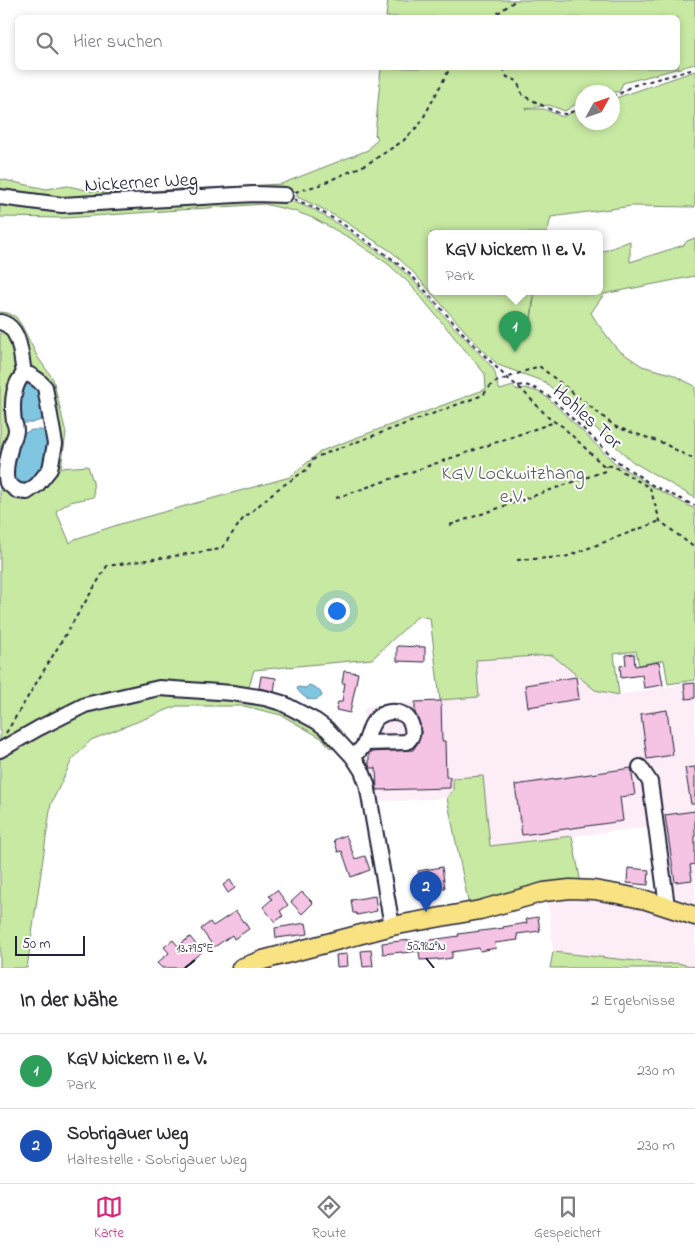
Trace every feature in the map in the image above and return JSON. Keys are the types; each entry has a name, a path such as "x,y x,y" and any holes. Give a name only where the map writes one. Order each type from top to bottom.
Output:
{"main road":[{"path":"241,968 263,960 392,926 480,910 544,892 594,890 646,900 695,916"}],"street":[{"name":"Nickerner Weg","path":"0,197 62,206 254,194 285,195"},
{"path":"0,322 10,326 15,332 19,342 24,374"},
{"path":"24,374 30,375 45,387 55,444 50,469 32,490 27,492 18,491 8,483 5,474 16,429 13,401 20,378 24,374"},
{"path":"0,750 85,705 158,688 233,693 282,702 316,720 327,729 354,757 362,771 367,784 392,926"},
{"path":"354,757 365,743"},
{"path":"640,767 650,782 667,906"}],"path":[{"path":"495,15 516,0"},
{"path":"620,94 631,86 695,69"},
{"path":"285,195 319,185 367,164 403,141 420,124 449,70"},
{"path":"504,70 507,77 517,81 523,96 551,110 564,114 575,110"},
{"name":"Hohles Tor","path":"285,195 317,209 344,225 391,258 413,277 428,294"},
{"name":"Hohles Tor","path":"429,295 471,342 506,377 518,386 525,385 539,390 550,397 617,461 652,485 695,506"},
{"path":"5,735 108,566 221,549 242,520 275,492 309,468 311,461 319,456 484,395 492,383 506,377 538,366 616,427 663,443 695,460"},
{"path":"518,386 542,412 562,426 602,465 613,466 650,488 660,520 695,548"},
{"path":"336,498 554,422"},
{"path":"450,525 605,471 606,465"},
{"path":"517,560 565,557 660,520"}],"shaded area":[{"path":"552,655 595,690 619,695 695,682 695,908 660,895 650,827 490,846 453,790 447,798 377,802 374,779 362,759 351,748 360,739 364,710 368,706 479,697 476,660"},
{"path":"593,896 676,916 695,924 695,967 677,963 664,964 553,952 548,898"}],"green space":[{"path":"388,0 695,0 695,64 680,68 680,15 386,15"},
{"path":"381,70 672,70 623,83 620,90 620,85 575,85 575,105 565,111 549,105 525,109 544,109 563,117 575,111 575,130 620,130 620,97 695,71 695,207 632,206 551,217 548,230 428,230 428,289 392,252 344,221 297,197 297,193 286,191 61,201 0,194 0,179 46,189 68,186 91,191 129,193 281,184 368,150 378,138 375,135"},
{"name":"KGV Lockwitzhang e.V.","path":"258,197 286,199 315,210 392,261 413,280 492,367 500,390 513,386 517,390 525,388 539,392 548,398 615,463 651,486 695,509 695,680 668,684 664,660 639,665 636,651 614,654 619,695 595,690 552,655 476,660 479,697 440,700 430,618 418,616 372,659 254,670 246,697 279,705 336,743 330,748 323,739 281,715 244,706 177,706 91,740 72,760 51,804 27,968 0,968 0,324 7,327 17,343 21,366 10,400 11,426 3,474 6,484 13,491 27,495 33,492 52,470 58,444 48,387 25,365 17,332 12,326 0,320 0,312 16,317 37,356 53,379 66,433 61,468 88,466 93,482 94,497 70,502 56,511 70,543 75,539 120,524 290,477 321,451 486,389 485,374 409,283 388,264 350,238 313,218 294,211 264,204 65,218 0,217 0,201 45,208 90,209"},
{"path":"695,238 695,276 604,294 591,313 617,349 642,366 671,374 695,386 695,498 633,462 545,382 498,365 433,295 534,295 529,335 534,295 603,295 603,251 630,241 630,262 684,245 687,241"},
{"path":"483,776 490,846 572,836 581,883 560,881 469,906 447,798 453,790 453,778"},
{"path":"553,952 664,964 677,963 695,968 550,968"}],"water":[{"path":"27,382 38,385 44,415 41,420 32,423 23,423 17,418 21,385"},
{"path":"32,430 42,430 50,436 49,460 30,487 11,482 14,446 20,435"},
{"path":"309,685 317,689 322,696 315,700 308,699 297,689 298,687 306,688"}],"building":[{"path":"397,646 425,647 425,662 397,661"},
{"path":"634,654 635,666 659,662 663,685 644,688 642,675 621,678 620,666 626,665 625,655"},
{"path":"344,671 358,673 350,713 336,710 338,702 342,702 345,683 342,683"},
{"path":"261,676 276,678 274,692 259,688"},
{"path":"576,677 579,699 528,707 525,685"},
{"path":"695,683 695,698 686,699 684,684"},
{"path":"441,701 442,741 445,741 446,777 450,777 450,788 377,790 376,768 370,768 369,766 370,752 413,750 419,741 421,733 420,724 415,714 415,702"},
{"path":"667,710 673,755 647,759 641,714"},
{"path":"695,767 695,804 691,804 685,768"},
{"path":"631,768 635,795 620,797 623,821 522,835 515,785"},
{"path":"695,811 695,864 690,865 692,880 675,882 665,815"},
{"path":"346,835 355,859 365,856 370,870 351,877 342,851 338,852 334,840"},
{"path":"442,867 445,888 439,889 440,893 430,894 429,890 421,891 418,871"},
{"path":"628,868 649,870 648,885 627,883"},
{"path":"230,880 235,888 228,893 223,885"},
{"path":"277,890 288,905 280,911 283,916 275,922 263,907 272,899 269,896"},
{"path":"302,892 313,903 302,914 291,902"},
{"path":"375,896 377,911 357,915 353,913 351,900"},
{"path":"236,911 249,929 234,939 232,935 216,946 213,946 201,929 210,922 213,926"},
{"path":"538,917 540,931 517,934 518,940 495,943 496,948 480,951 479,948 452,952 452,958 438,960 420,960 419,951 383,954 382,943 411,940 411,942 459,936 458,934 527,923 526,919"},
{"path":"306,923 308,934 276,938 275,928"},
{"path":"190,937 202,952 181,968 162,968 157,963 169,953 164,947 173,940 178,946"},
{"path":"371,950 373,966 363,967 361,951"},
{"path":"347,954 348,966 337,967 336,955"}],"place":[{"name":"KGV Nickern II e. V.","path":"515,352"},
{"name":"Sobrigauer Weg","path":"426,912"}]}
